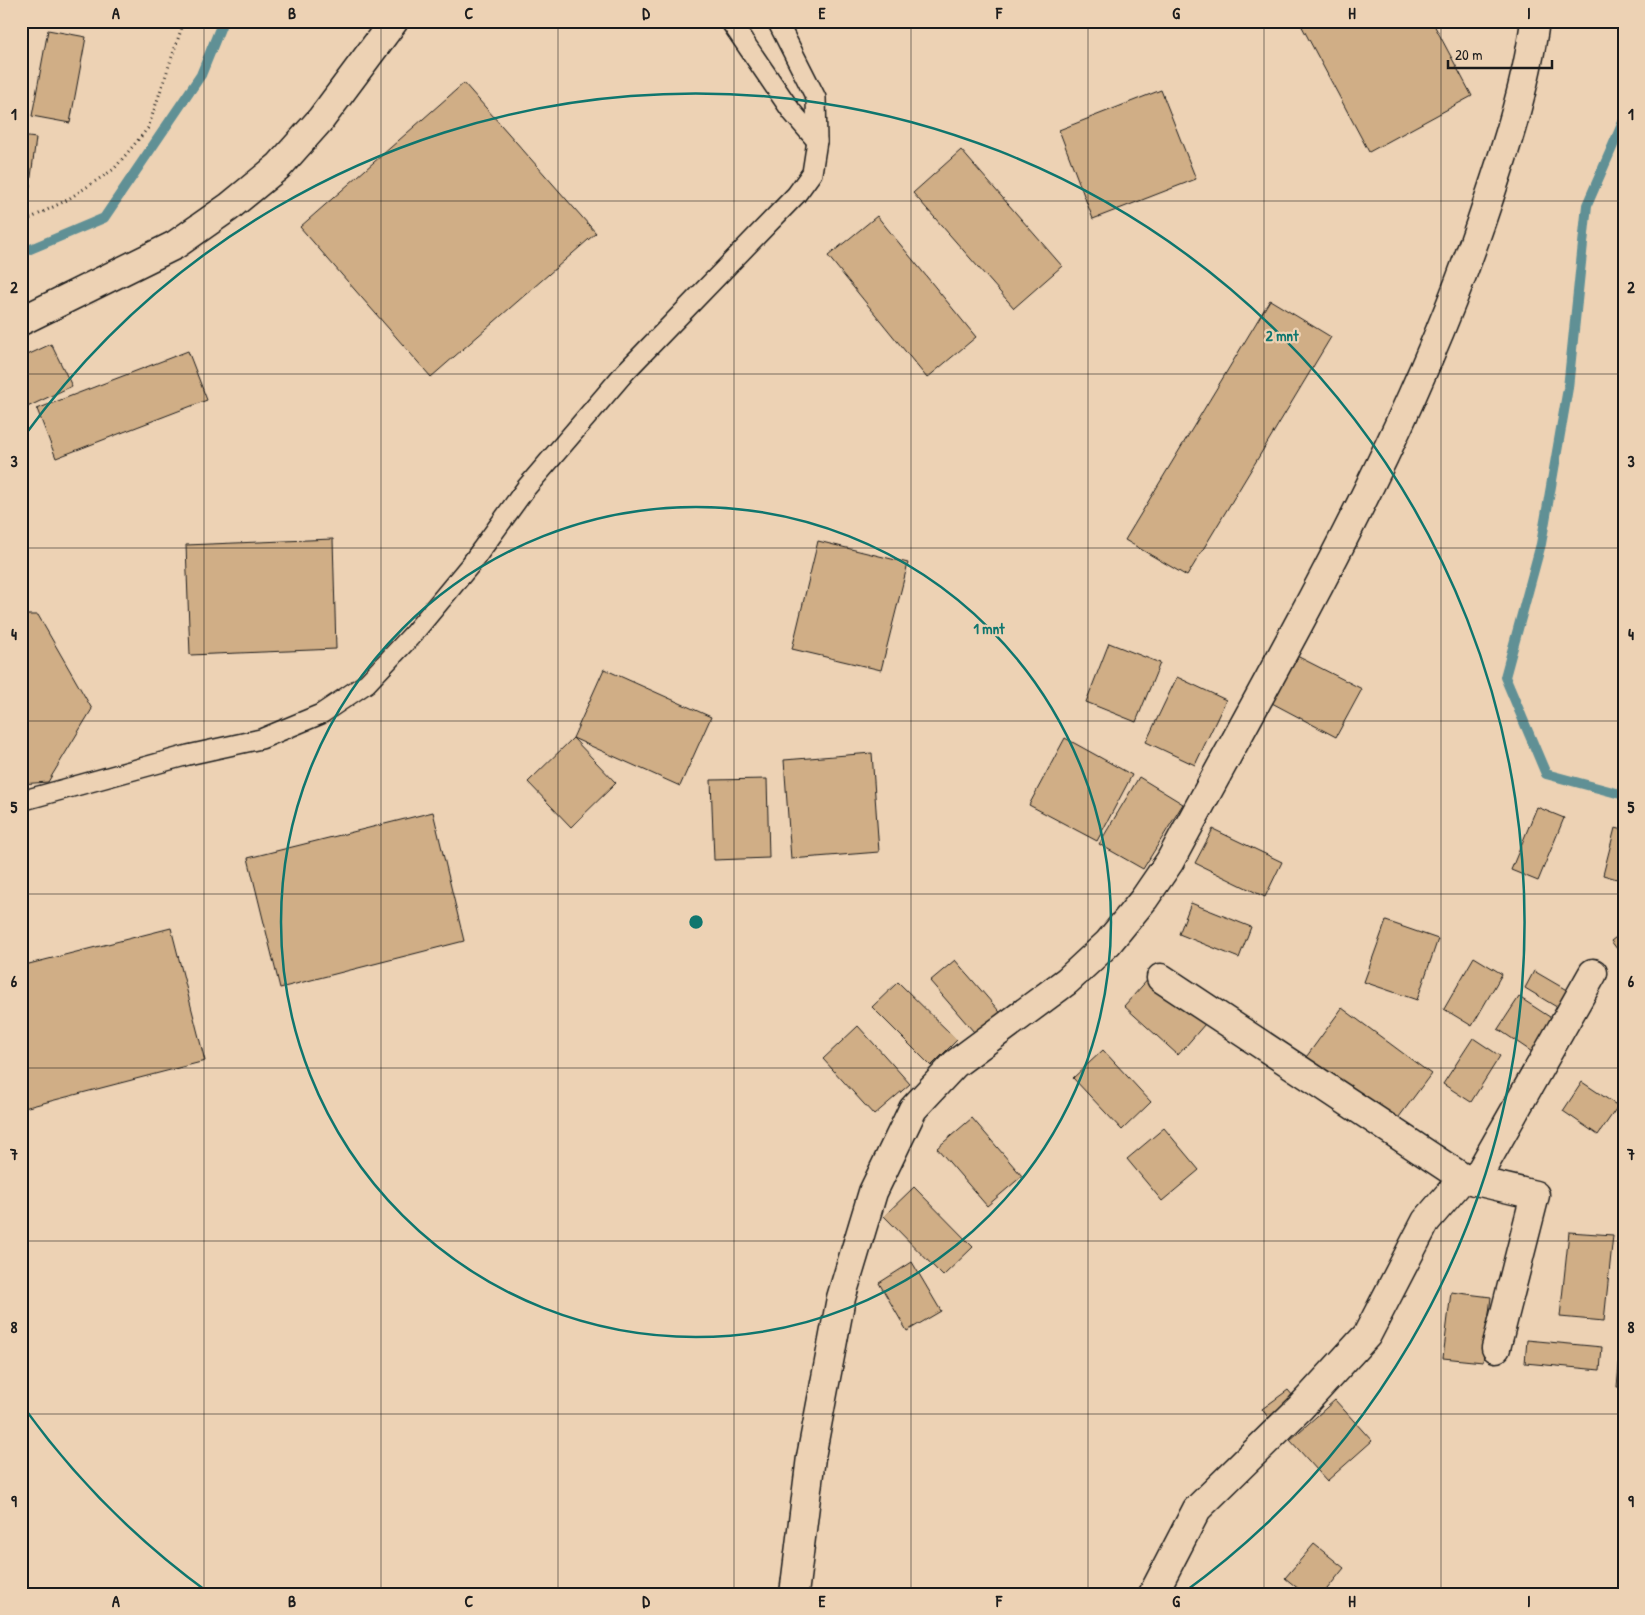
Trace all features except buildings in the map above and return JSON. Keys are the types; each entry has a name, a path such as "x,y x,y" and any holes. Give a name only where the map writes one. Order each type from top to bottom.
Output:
{"street":[{"path":"21,321 175,245 229,208 279,166 303,140 356,76 394,21"},
{"path":"794,1594 811,1457 841,1298 873,1192 913,1108 955,1064 1067,982 1108,943 1144,899 1170,861 1321,585 1418,384 1459,286 1508,142 1535,21"},
{"path":"1153,1594 1197,1509 1300,1408 1367,1335 1426,1221 1469,1180 1593,973"},
{"path":"1161,978 1469,1180 1535,1196 1496,1348"}],"lane":[{"path":"730,21 792,112 817,141"},
{"path":"21,802 188,755 261,738 321,714 367,683 413,634 471,564 526,488 626,371 796,196 812,173 817,141 816,98 777,21"}],"path":[{"path":"21,223 67,200 114,169 148,128 184,21"}],"waterway":[{"path":"21,253 104,218 201,75 223,21"},
{"path":"1624,120 1587,205 1568,388 1541,544 1505,677 1546,774 1624,795"}]}
